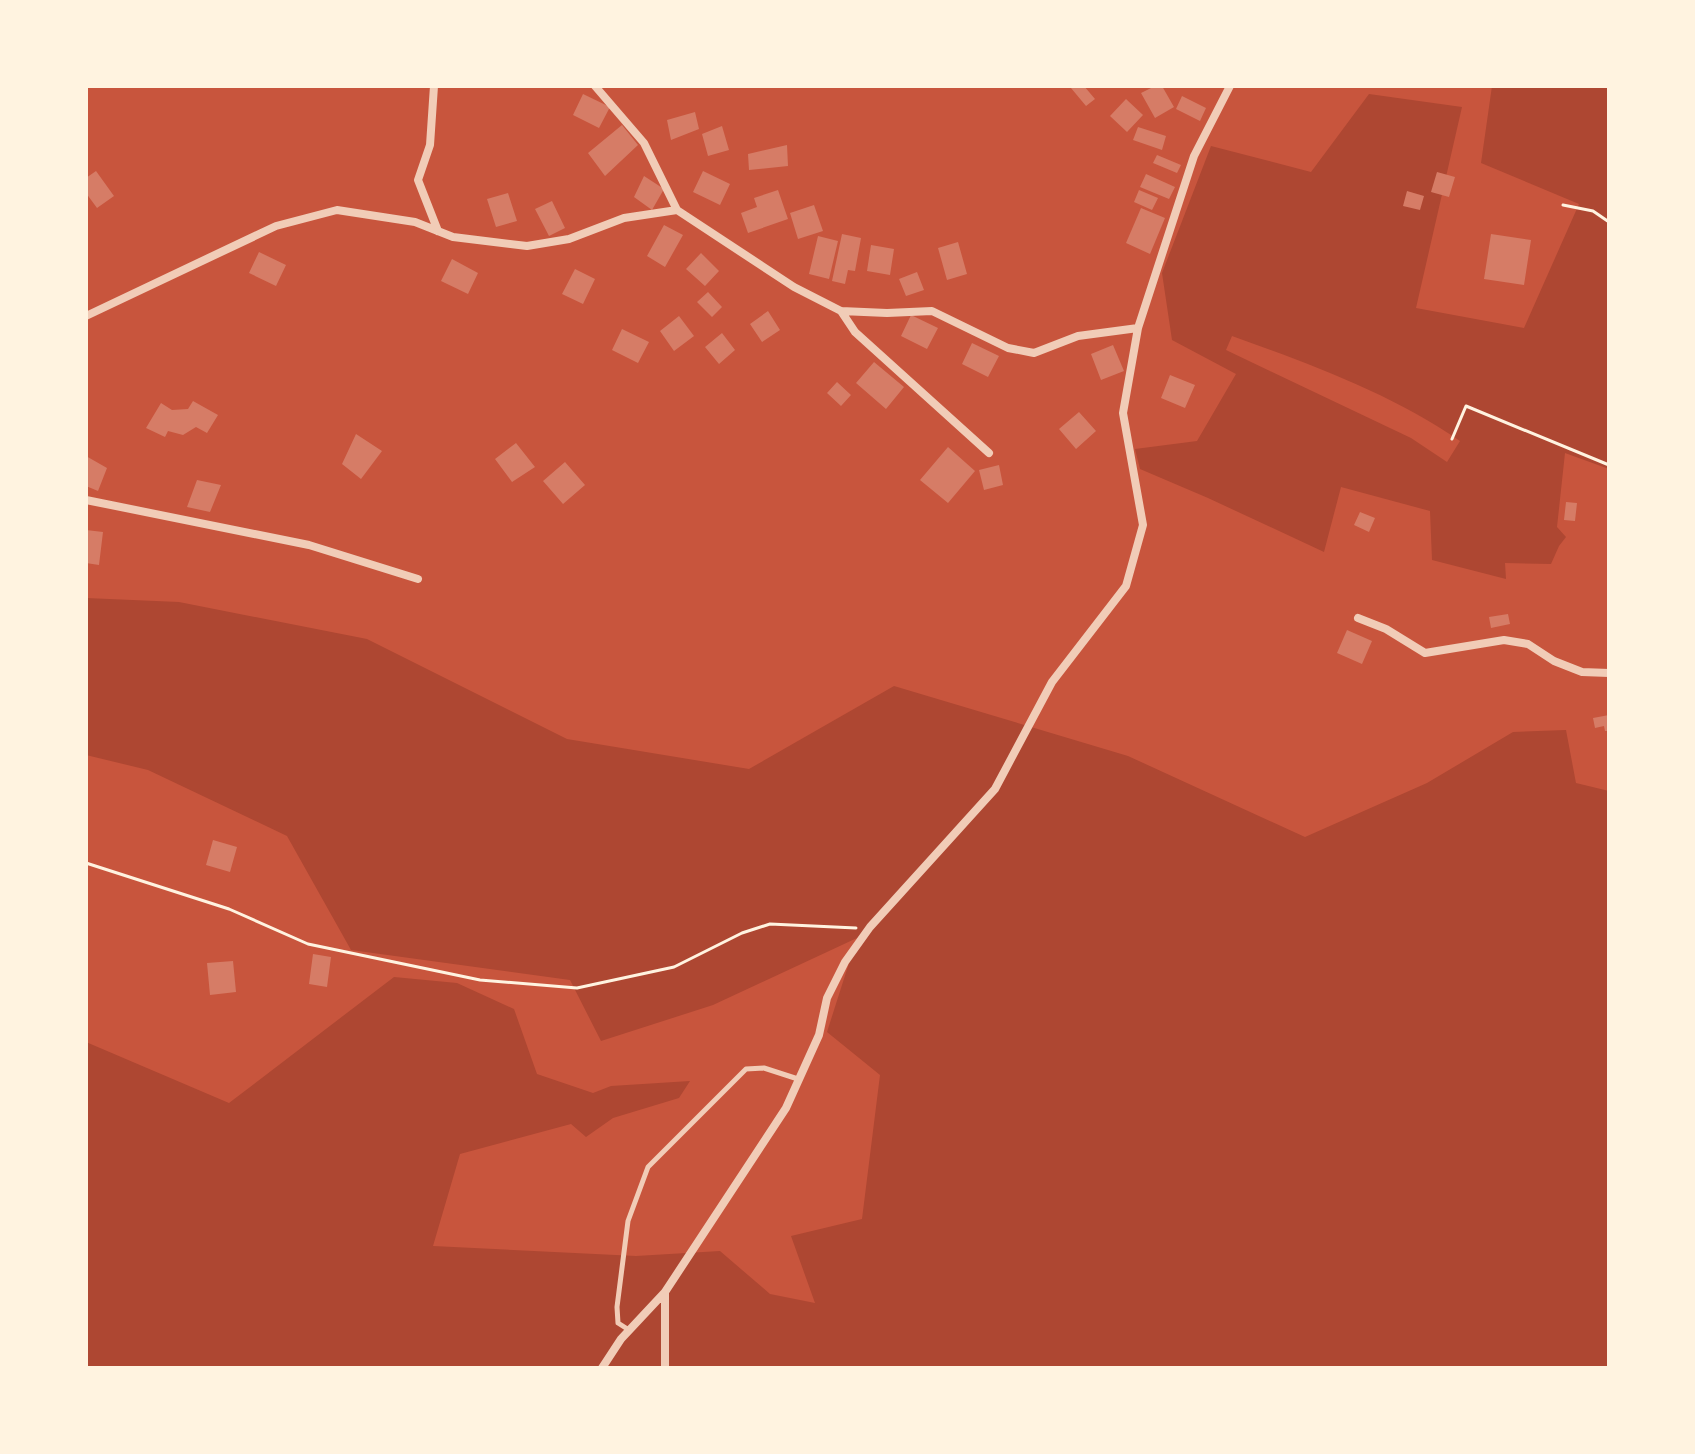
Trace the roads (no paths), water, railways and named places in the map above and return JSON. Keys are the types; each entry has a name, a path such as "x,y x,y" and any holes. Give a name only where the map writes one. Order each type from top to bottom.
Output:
{"street":[{"path":"434,86 430,145 418,180 438,231"},
{"path":"595,86 644,143 677,210 794,287 841,311 932,311 1008,348 1034,353 1078,336 1138,328"},
{"path":"602,1368 629,1330 665,1292 786,1108 819,1035 827,998 845,962 870,927 995,789 1052,682 1126,586 1143,525 1123,413 1138,328 1194,156 1230,86"},
{"path":"86,316 276,226 337,210 415,222 453,237 527,246 569,239 624,218 677,210"},
{"path":"841,311 855,332 989,453"},
{"path":"86,500 309,545 418,579"},
{"path":"1358,618 1386,629 1425,653 1504,640 1528,644 1554,661 1582,672 1609,673"},
{"path":"665,1292 665,1368"}],"lane":[{"path":"629,1330 618,1323 617,1307 628,1221 648,1167 746,1069 764,1068 799,1079"}]}
